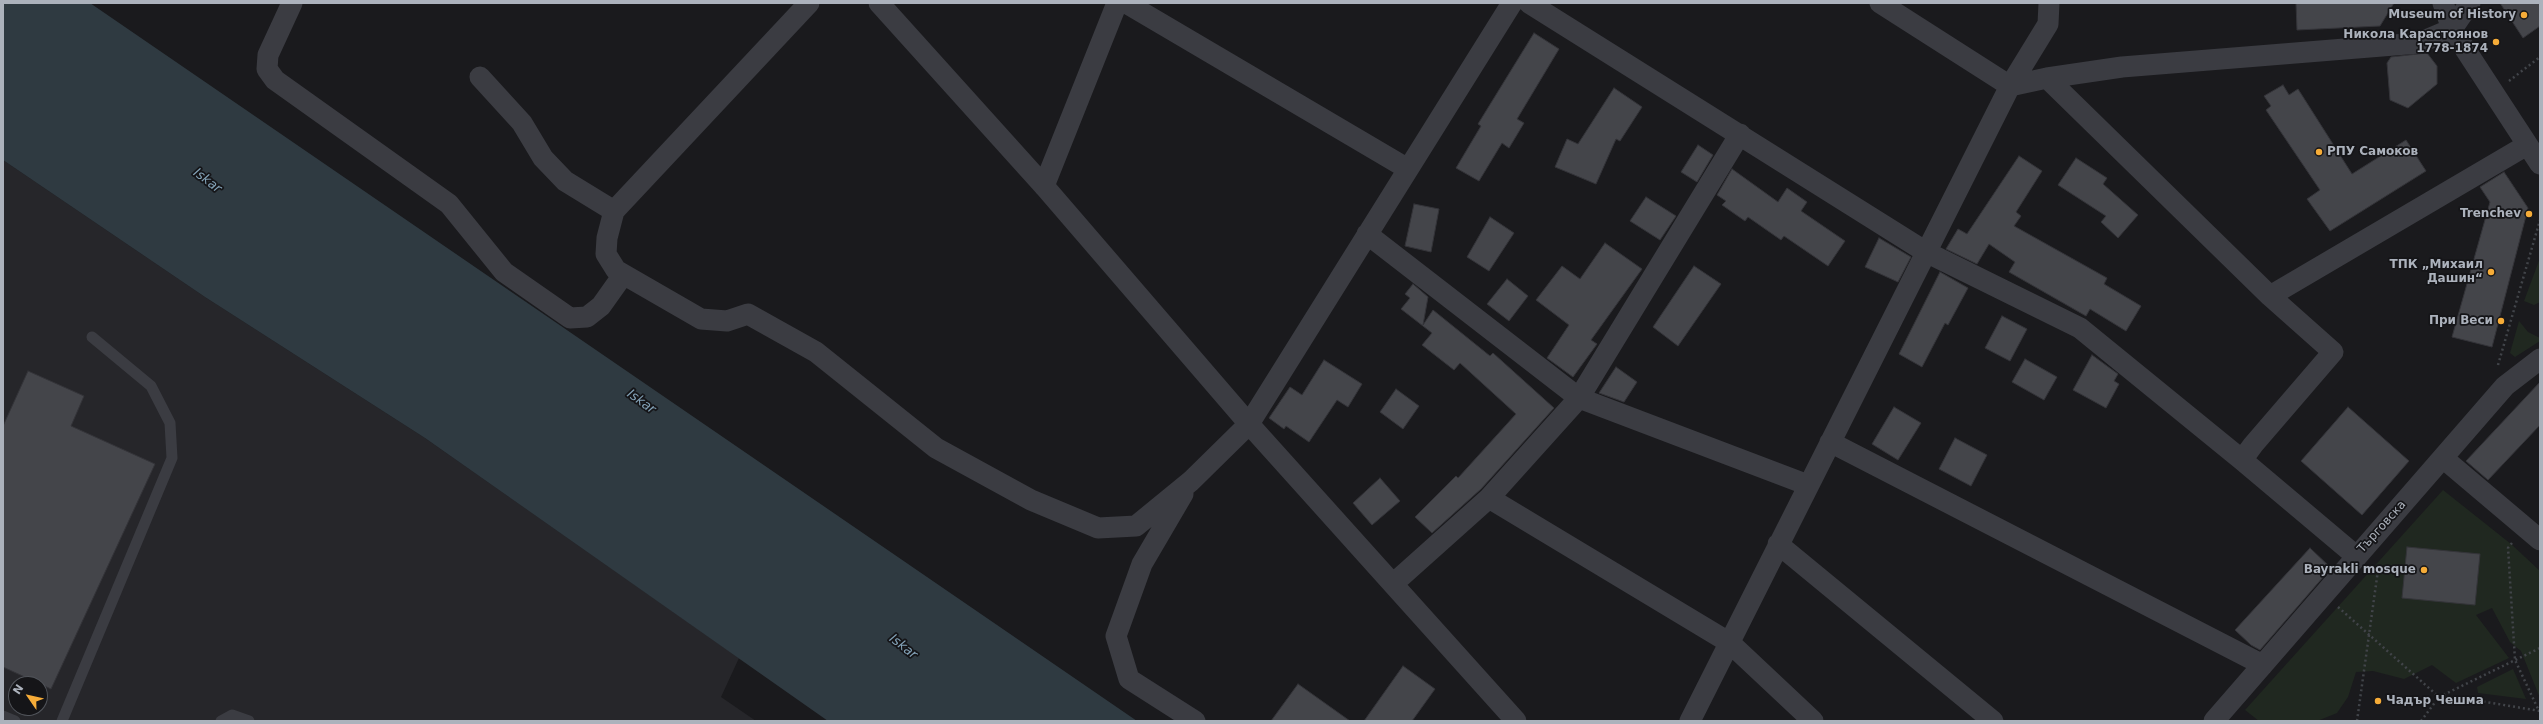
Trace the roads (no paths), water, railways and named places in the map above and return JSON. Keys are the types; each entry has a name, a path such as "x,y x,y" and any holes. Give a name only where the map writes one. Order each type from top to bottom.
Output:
{"street":[{"path":"292,3 268,55 267,69 275,80 449,204 504,272 570,318 587,317 601,306 623,274"},
{"path":"809,3 614,211 607,238 606,254 616,270 701,319 727,321 748,314 816,352 936,448 1031,500 1098,528 1136,526 1191,481 1249,424 1512,3"},
{"path":"879,3 1044,186 1249,424 1394,583 1516,721"},
{"path":"1044,186 1117,3"},
{"path":"1126,3 1408,169"},
{"path":"1529,3 1926,252 2080,328 2242,460 2356,556"},
{"path":"1880,3 2010,86 2047,78 2122,67 2419,43 2452,29 2470,3"},
{"path":"1690,721 2010,86 2048,24 2049,3"},
{"path":"2444,3 2452,29 2540,164"},
{"path":"480,77 522,123 543,158 565,181 614,211"},
{"path":"2047,78 2270,296 2332,352 2242,460"},
{"path":"1394,583 1489,498 1579,398 1740,134"},
{"path":"2270,296 2527,145"},
{"path":"1367,234 1579,398 1808,485"},
{"name":"Търговска","path":"2214,721 2505,386 2540,359"},
{"path":"1830,442 2263,665"},
{"path":"2443,458 2533,534"},
{"path":"1191,481 1142,564 1116,636 1128,679 1195,721"},
{"path":"1489,498 1730,643 1813,721"},
{"path":"1778,544 1994,721"}],"lane":[{"path":"62,721 172,458 170,423 151,386 92,337"},
{"path":"221,721 232,715 249,721"},
{"path":"3,716 15,721"}],"water":[{"name":"Iskar","path":"3,3 90,3 1137,721 828,721 425,438 205,297 3,160"}],"place":[{"name":"Museum of History","path":"2524,15"},
{"name":"Никола Карастоянов 1778-1874","path":"2496,42"},
{"name":"РПУ Самоков","path":"2319,152"},
{"name":"Trenchev","path":"2529,214"},
{"name":"ТПК „Михаил Дашин“","path":"2491,272"},
{"name":"При Веси","path":"2501,321"},
{"name":"Bayrakli mosque","path":"2424,570"},
{"name":"Чадър Чешма","path":"2378,701"}]}
